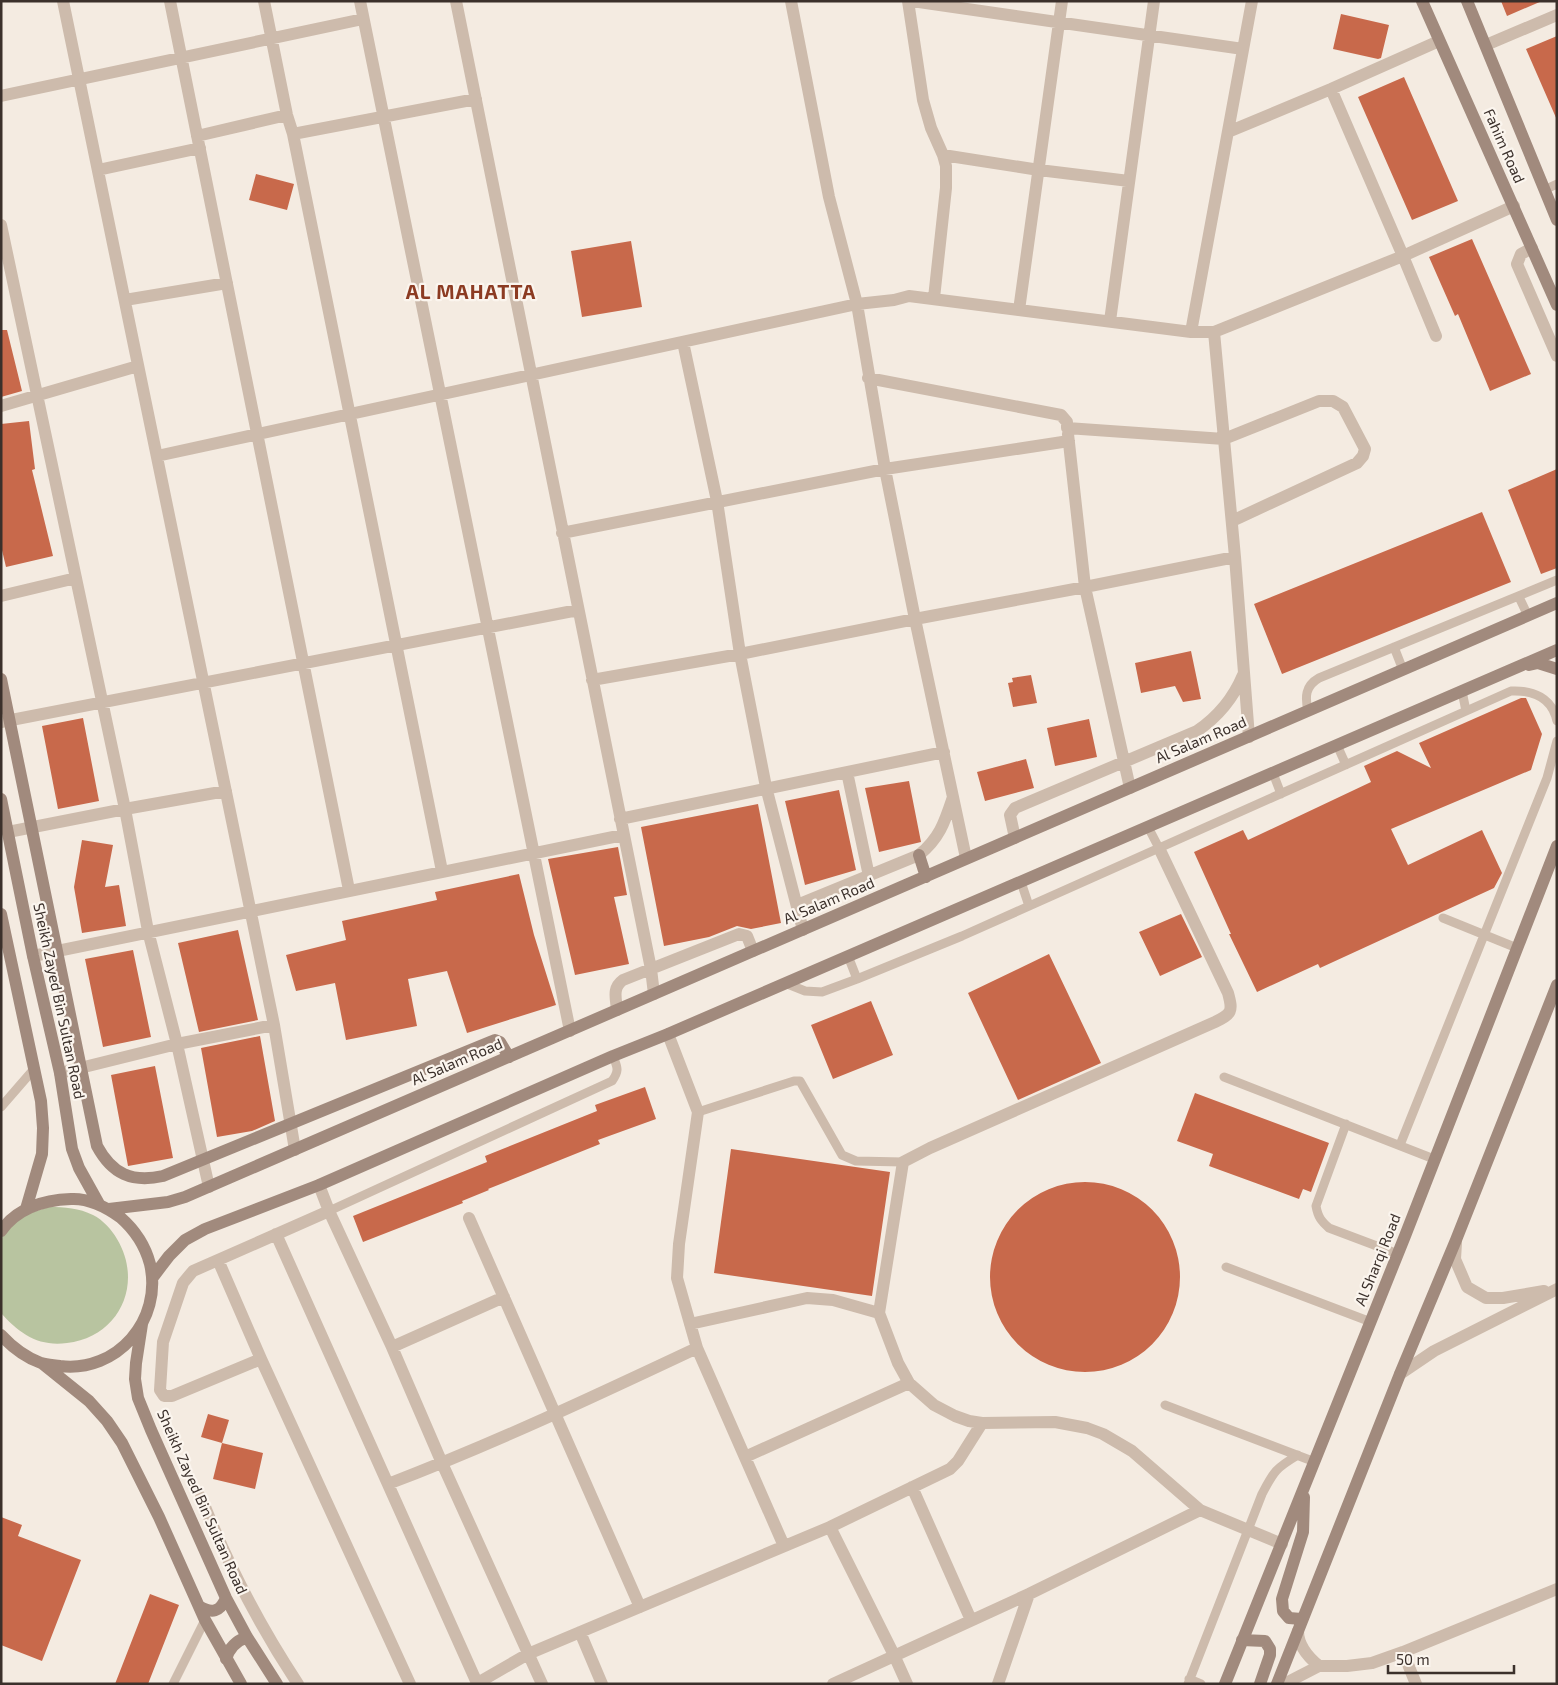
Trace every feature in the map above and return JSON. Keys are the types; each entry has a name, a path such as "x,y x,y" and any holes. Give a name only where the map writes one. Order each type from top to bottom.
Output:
{"main road":[{"name":"Fahim Road","path":"1422,1 1557,305"},
{"name":"Fahim Road","path":"1467,1 1557,220"},
{"name":"Al Salam Road","path":"104,1207 168,1202 209,1187 1557,604"},
{"path":"153,1277 169,1256 185,1240 205,1229 319,1185 613,1056 785,984 1557,650"},
{"path":"1519,666 1538,664 1557,668"},
{"path":"1,679 5,721 31,828 97,1146 103,1158 112,1168 124,1175 137,1178 150,1179 163,1176 495,1040 500,1042 509,1057"},
{"name":"Sheikh Zayed Bin Sultan Road","path":"1,800 33,956 60,1073 72,1149 79,1168 104,1207"},
{"name":"Al Sharqi Road","path":"1225,1684 1398,1254 1557,846"},
{"path":"919,854 926,877"},
{"path":"1,914 41,1101 44,1128 42,1154 26,1209"},
{"path":"1277,1684 1557,985"},
{"path":"1,1231 5,1225 26,1209 50,1200 75,1198 104,1207 131,1226 146,1250 153,1277 151,1301 143,1324 125,1346 100,1361 72,1368 44,1364 28,1358 15,1349 1,1335"},
{"name":"Sheikh Zayed Bin Sultan Road","path":"143,1324 136,1363 135,1379 138,1398 226,1598 247,1638 277,1684"},
{"path":"1,1344 15,1349"},
{"path":"44,1364 89,1401 107,1421 122,1443 159,1517 205,1620 241,1684"},
{"path":"1300,1625 1289,1618 1283,1611 1282,1599 1303,1532 1305,1487"},
{"path":"199,1606 206,1611 215,1611 223,1606 226,1598"},
{"path":"226,1659 231,1648 241,1639 247,1638"},
{"path":"1242,1640 1265,1641 1270,1649 1270,1655 1260,1684"}],"street":[{"path":"63,1 274,1024 295,1150"},
{"path":"170,1 349,890"},
{"path":"264,1 287,115 293,134 348,415 442,872"},
{"path":"360,1 570,1031"},
{"path":"456,1 654,994"},
{"path":"791,1 829,197 857,304 885,470 966,858"},
{"path":"908,1 923,100 931,128 943,155 946,177 934,298"},
{"path":"912,1 958,5 1243,49"},
{"path":"1020,310 1062,1"},
{"path":"1110,322 1154,1"},
{"path":"1191,332 1252,1"},
{"path":"1486,45 1557,15"},
{"path":"1,96 363,19"},
{"path":"1228,132 1331,90 1439,41"},
{"path":"1331,90 1436,336"},
{"path":"293,134 476,99"},
{"path":"98,170 287,115"},
{"path":"943,155 1039,170 1129,181"},
{"path":"157,456 857,304 894,300 909,296 1191,332 1214,332 1403,256 1514,206"},
{"path":"1,224 125,808 148,931 204,1159 209,1187"},
{"path":"1532,248 1521,254 1517,264 1557,356"},
{"path":"125,300 227,283"},
{"path":"1214,332 1232,521 1249,737"},
{"path":"683,342 717,501 740,654 766,787 803,930"},
{"path":"1,406 138,366"},
{"path":"868,378 1061,415 1067,422 1085,587 1130,788"},
{"path":"562,533 717,501 1068,434 1224,438 1319,401 1333,401 1343,407 1365,449 1363,456 1357,463 1232,521"},
{"path":"592,680 740,654 1235,557"},
{"path":"1,596 76,578"},
{"path":"5,721 578,610"},
{"path":"1016,838 1010,815 1015,808 1197,730 1210,722 1230,700 1244,672"},
{"path":"620,819 766,787 944,752"},
{"path":"847,772 869,876"},
{"path":"8,832 125,808 226,791"},
{"path":"797,905 919,854 934,841 953,797"},
{"path":"33,956 623,835"},
{"path":"1159,848 1228,993 1231,1011 1221,1019 930,1148 903,1162 879,1313 898,1363 909,1383 934,1406 955,1416 982,1423 1055,1422 1088,1428 1104,1434 1132,1451 1200,1510 1282,1544"},
{"path":"617,1010 615,993 619,983 650,969 739,934 747,936 754,951"},
{"path":"60,1073 176,1044 274,1024"},
{"path":"668,1034 698,1112 677,1260 677,1278 697,1348 784,1546"},
{"path":"319,1185 542,1684"},
{"path":"261,1359 172,1396 164,1396 160,1390 163,1342 183,1283 193,1271 329,1211"},
{"path":"468,1218 640,1607"},
{"path":"276,1234 476,1684 528,1654 830,1527 950,1470 958,1461 982,1423"},
{"path":"1456,1240 1454,1259 1467,1287 1486,1298 1503,1298 1557,1289"},
{"path":"218,1260 261,1359 410,1684"},
{"path":"1400,1374 1434,1351 1557,1289"},
{"path":"392,1347 504,1297"},
{"path":"690,1324 807,1298 833,1300 879,1313"},
{"path":"388,1484 556,1415 697,1348"},
{"path":"745,1457 909,1383"},
{"path":"912,1487 971,1620"},
{"path":"201,1497 238,1581 264,1630 298,1684"},
{"path":"833,1684 1029,1594 1200,1510"},
{"path":"830,1527 907,1684"},
{"path":"198,1535 214,1528"},
{"path":"1284,1684 1319,1666 1348,1666 1372,1663 1557,1589"},
{"path":"998,1684 1029,1594"},
{"path":"1300,1625 1298,1640 1308,1656 1319,1666"},
{"path":"247,1638 264,1630"},
{"path":"580,1632 602,1684"},
{"path":"1402,1652 1416,1684"}],"lane":[{"path":"1544,190 1557,184"},
{"path":"1308,711 1306,694 1312,682 1557,580"},
{"path":"1519,597 1528,616"},
{"path":"1394,647 1403,670"},
{"path":"785,984 805,991 822,992 857,979 1029,906 1511,691 1526,690 1544,699 1555,714 1557,721"},
{"path":"1462,691 1466,711"},
{"path":"1400,1145 1548,778 1557,741"},
{"path":"1338,745 1346,765"},
{"path":"1273,773 1281,794"},
{"path":"1548,778 1557,782"},
{"path":"1148,827 1159,848"},
{"path":"1021,882 1029,906"},
{"path":"1443,918 1517,948"},
{"path":"848,956 857,979"},
{"path":"329,1211 612,1080 617,1074 618,1068 613,1056"},
{"path":"1,1107 34,1069"},
{"path":"1224,1077 1434,1160"},
{"path":"698,1112 794,1081 800,1081 842,1155 856,1161 903,1162"},
{"path":"1346,1124 1316,1206 1318,1215 1321,1221 1329,1228 1398,1254"},
{"path":"1226,1267 1371,1322"},
{"path":"1166,1405 1315,1462"},
{"path":"1201,1684 1188,1682 1262,1494 1272,1475 1280,1466 1298,1456"},
{"path":"173,1684 205,1620"}],"green space":[{"path":"49,1207 77,1209 93,1215 104,1222 117,1239 125,1256 128,1273 127,1290 122,1306 101,1331 85,1339 57,1344 38,1341 30,1337 15,1327 1,1313 1,1239 9,1227 27,1214"}],"building":[{"path":"1501,1 1542,1 1507,16"},
{"path":"1341,14 1389,25 1381,58 1378,59 1333,49"},
{"path":"1557,36 1557,120 1526,49"},
{"path":"1404,77 1458,201 1412,220 1358,97"},
{"path":"256,174 294,184 287,210 249,200"},
{"path":"1472,239 1531,374 1490,391 1458,314 1455,316 1429,257"},
{"path":"631,241 642,307 582,317 571,251"},
{"path":"1,330 7,330 22,391 1,397"},
{"path":"29,421 35,469 32,470 53,556 6,567 1,546 1,424"},
{"path":"1557,469 1557,568 1541,574 1508,490"},
{"path":"1482,512 1511,582 1282,674 1254,604"},
{"path":"1191,651 1201,699 1183,702 1175,686 1141,693 1135,663"},
{"path":"1031,675 1037,703 1013,707 1008,683 1013,682 1012,678"},
{"path":"1521,698 1526,698 1542,734 1531,770 1391,829 1408,865 1482,830 1502,873 1494,888 1320,968 1318,964 1257,992 1229,934 1231,934 1194,852 1243,830 1248,840 1371,782 1364,766 1397,751 1431,768 1419,743"},
{"path":"83,718 99,801 58,809 42,726"},
{"path":"1089,719 1097,757 1055,766 1047,728"},
{"path":"1026,759 1034,788 985,801 977,772"},
{"path":"909,781 921,842 879,852 865,788"},
{"path":"839,790 856,870 805,885 785,801"},
{"path":"758,804 781,923 751,929 737,926 709,937 664,946 641,827"},
{"path":"82,840 113,845 105,887 119,885 126,926 82,933 74,887"},
{"path":"618,847 627,895 614,897 629,964 575,975 548,859"},
{"path":"519,874 534,935 556,1005 467,1033 447,971 408,979 417,1026 346,1040 335,983 296,991 286,955 346,940 342,921 437,900 435,892"},
{"path":"1181,914 1202,957 1160,976 1139,932"},
{"path":"238,930 258,1020 199,1032 178,943"},
{"path":"133,950 151,1037 103,1047 85,959"},
{"path":"1049,954 1101,1063 1018,1100 968,993"},
{"path":"871,1001 893,1055 833,1079 811,1025"},
{"path":"260,1036 275,1121 252,1131 217,1137 201,1048"},
{"path":"155,1066 173,1158 128,1166 111,1075"},
{"path":"645,1087 656,1119 598,1140 600,1144 488,1189 462,1201 463,1203 363,1242 353,1216 487,1162 485,1156 597,1111 595,1105"},
{"path":"1195,1093 1329,1143 1311,1192 1303,1189 1299,1199 1209,1166 1213,1154 1177,1141"},
{"path":"731,1149 890,1172 872,1296 714,1273"},
{"path":"1076,1182 1094,1182 1113,1186 1130,1193 1145,1203 1159,1217 1169,1232 1176,1249 1180,1277 1176,1305 1169,1322 1159,1337 1145,1351 1130,1361 1113,1368 1094,1372 1076,1372 1057,1368 1040,1361 1025,1351 1011,1337 1001,1322 994,1305 990,1286 990,1268 994,1249 1001,1232 1011,1217 1025,1203 1040,1193 1057,1186"},
{"path":"208,1414 229,1420 222,1443 201,1437"},
{"path":"222,1443 263,1453 255,1489 213,1479"},
{"path":"1,1517 22,1525 18,1536 81,1560 42,1661 1,1645"},
{"path":"150,1594 179,1605 148,1684 115,1684"}],"district":[{"name":"AL MAHATTA","path":"471,292"}]}
